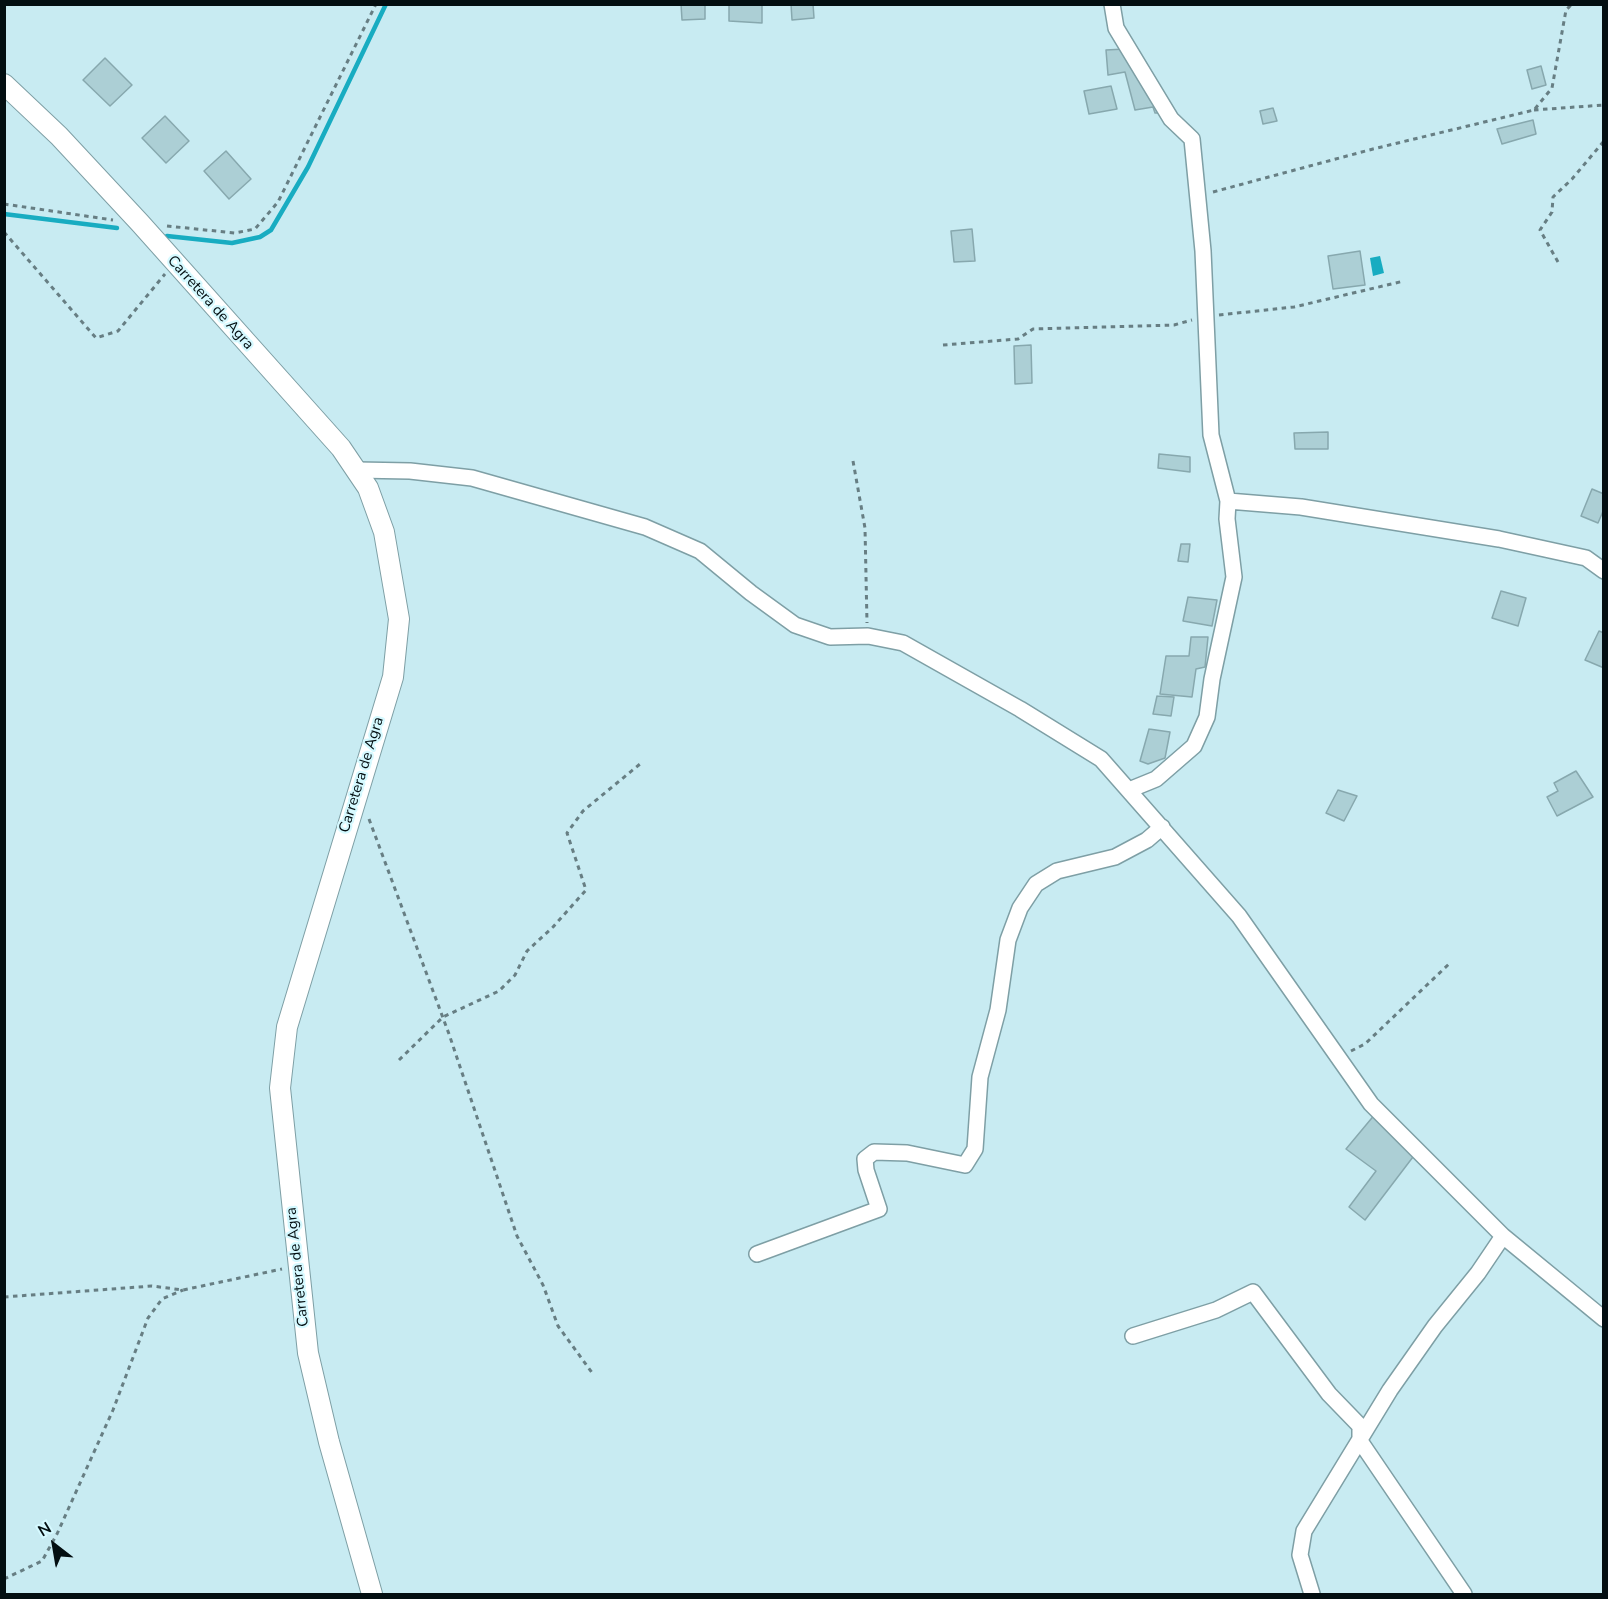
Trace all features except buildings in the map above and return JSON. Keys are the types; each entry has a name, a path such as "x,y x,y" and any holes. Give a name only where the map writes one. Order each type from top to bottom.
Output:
{"street":[{"path":"1112,4 1116,28 1172,119 1192,140 1199,202 1211,435 1228,501 1227,519 1234,577 1212,679 1207,717 1194,746 1156,779 1129,790"},
{"name":"Carretera de Agra","path":"4,84 59,136 140,223 174,264 325,430 357,470 375,505 384,532 399,619 393,677 356,790 287,1027 281,1061 280,1088 308,1353 372,1594"},
{"path":"357,470 410,471 472,478 645,527 700,551 750,593 795,625 830,637 868,636 903,643 1020,708 1101,759 1239,916 1371,1104 1503,1236 1604,1319"},
{"path":"1228,501 1301,507 1499,539 1586,558 1604,571"},
{"path":"757,1254 879,1209 866,1170 865,1159 874,1152 907,1153 965,1165 975,1149 980,1077 998,1010 1008,940 1020,908 1036,884 1057,871 1115,857 1147,840 1162,827"},
{"path":"1312,1594 1300,1555 1304,1531 1390,1390 1503,1236"},
{"path":"1133,1336 1216,1310 1253,1292 1329,1394 1359,1426 1360,1441 1464,1594"}],"path":[{"path":"4,204 140,223 236,233 255,229 278,202 376,4"},
{"path":"1534,110 1552,88 1566,10 1572,4"},
{"path":"1199,202 1215,191 1534,110 1604,105"},
{"path":"1558,262 1540,230 1552,212 1553,196 1572,179 1604,141"},
{"path":"4,232 96,338 118,331 174,264"},
{"path":"943,345 1018,339 1033,329 1174,325 1205,316 1294,307 1404,280"},
{"path":"853,461 865,528 868,636"},
{"path":"399,1060 443,1017 499,991 514,975 527,951 553,927 586,890 567,832 583,812 640,764"},
{"path":"356,790 443,1017 517,1236 543,1285 558,1326 593,1374"},
{"path":"1331,1048 1343,1055 1365,1044 1449,963"},
{"path":"4,1579 42,1561 57,1534 108,1420 148,1318 162,1299 183,1290 297,1266"},
{"path":"4,1297 152,1286 183,1290"}],"water":[{"path":"1380,256 1384,273 1373,276 1370,258"}],"waterway":[{"path":"167,236 232,243 260,237 271,230 308,167 386,4"},
{"path":"4,214 117,228"}]}
